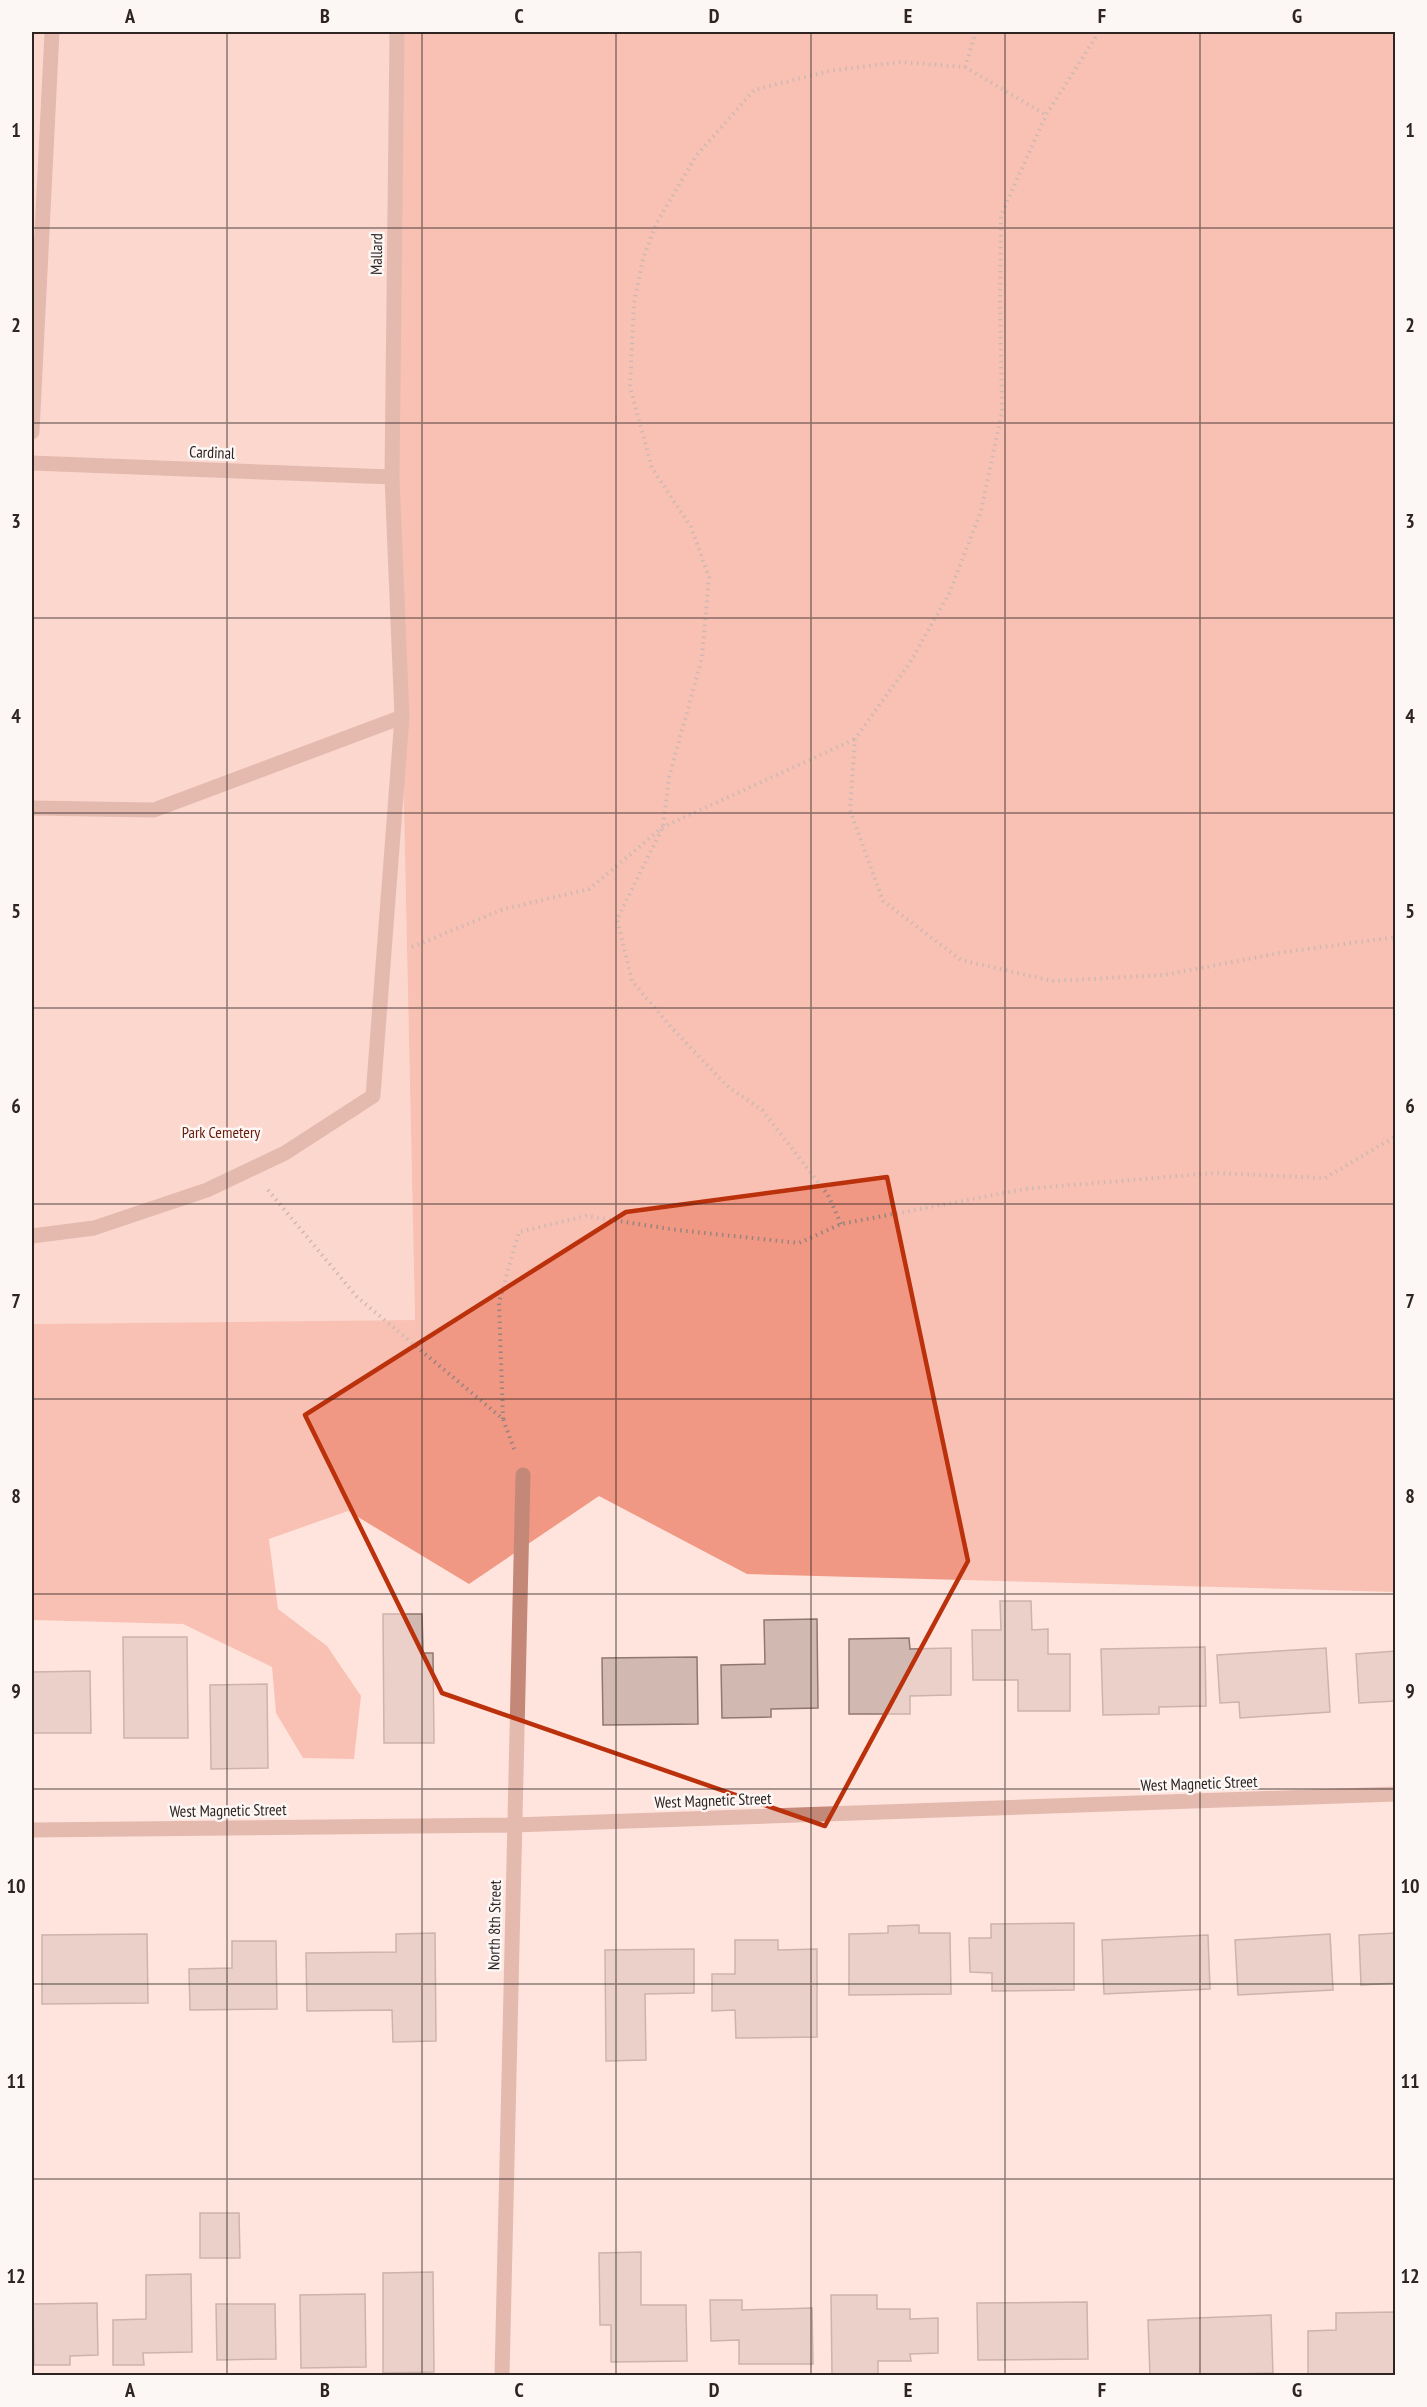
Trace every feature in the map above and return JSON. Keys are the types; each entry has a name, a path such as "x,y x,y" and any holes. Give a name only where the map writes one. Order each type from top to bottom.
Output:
{"street":[{"path":"32,432 51,32"},
{"name":"Mallard","path":"251,1169 285,1153 373,1096 402,717 392,477 397,32"},
{"name":"Cardinal","path":"32,463 392,477"},
{"path":"32,808 154,810 402,717"},
{"path":"32,1236 94,1228 207,1190 251,1169"},
{"name":"North 8th Street","path":"502,2376 523,1476"},
{"name":"West Magnetic Street","path":"32,1830 514,1825 1395,1794"}],"path":[{"path":"965,67 976,32"},
{"path":"384,958 504,909 589,889 663,827 855,739 909,664 949,594 981,511 1002,412 1001,215 1046,115 1099,32"},
{"path":"841,1224 828,1195 762,1110 727,1086 671,1027 632,981 617,919 663,827 669,777 702,658 709,577 691,526 652,468 630,387 634,303 643,260 656,224 696,156 754,90 829,71 901,62 965,67 1046,115"},
{"path":"855,739 850,810 883,901 962,960 1052,981 1152,976 1286,952 1395,937"},
{"path":"523,1476 503,1419 499,1302 519,1232 586,1216 677,1230 799,1243 841,1224 1025,1189 1213,1173 1325,1178 1395,1136"},
{"path":"251,1169 357,1297 503,1419"}],"highlighted area":[{"path":"887,1177 968,1561 825,1826 442,1693 305,1415 626,1212"}],"green space":[{"name":"Park Cemetery","path":"32,32 399,32 402,717 415,1321 32,1324"}],"shaded area":[{"path":"397,32 1395,32 1395,1592 747,1574 599,1496 469,1584 348,1511 269,1539 278,1609 327,1646 361,1696 354,1759 303,1758 276,1713 272,1667 183,1624 32,1620 32,1324 415,1320 402,717 392,477"}],"building":[{"path":"1000,1601 1031,1601 1032,1630 1048,1629 1048,1654 1070,1654 1070,1711 1018,1711 1018,1680 973,1680 972,1630 1001,1630"},
{"path":"383,1614 422,1614 423,1653 433,1653 434,1743 384,1743"},
{"path":"817,1619 818,1708 771,1709 771,1717 722,1718 721,1665 765,1664 764,1620"},
{"path":"123,1637 187,1637 188,1738 124,1738"},
{"path":"909,1638 910,1649 951,1648 951,1695 910,1696 910,1714 849,1714 849,1639"},
{"path":"1205,1647 1206,1706 1159,1707 1159,1714 1103,1715 1101,1649"},
{"path":"1326,1648 1330,1712 1240,1718 1239,1702 1220,1703 1217,1655"},
{"path":"1396,1651 1396,1701 1359,1703 1356,1654"},
{"path":"697,1657 698,1724 603,1725 602,1658"},
{"path":"90,1671 91,1733 32,1733 32,1672"},
{"path":"267,1684 268,1768 211,1769 210,1685"},
{"path":"1074,1923 1074,1990 992,1991 992,1973 970,1972 969,1938 991,1938 991,1924"},
{"path":"919,1925 919,1933 950,1933 951,1994 849,1995 849,1934 888,1933 888,1926"},
{"path":"435,1933 436,2041 393,2042 392,2010 307,2011 306,1953 396,1952 396,1934"},
{"path":"1396,1933 1396,1983 1361,1985 1359,1935"},
{"path":"147,1934 148,2003 42,2004 42,1935"},
{"path":"1330,1934 1333,1990 1238,1995 1235,1940"},
{"path":"1208,1935 1210,1989 1104,1994 1102,1940"},
{"path":"735,1940 778,1940 778,1950 817,1949 817,2037 736,2038 735,2010 712,2011 712,1974 735,1974"},
{"path":"232,1941 276,1941 277,2009 190,2010 189,1969 232,1968"},
{"path":"694,1949 694,1993 645,1994 646,2060 606,2061 605,1950"},
{"path":"200,2213 239,2213 240,2258 200,2258"},
{"path":"641,2252 641,2305 686,2305 687,2361 611,2362 611,2325 600,2325 599,2253"},
{"path":"433,2272 434,2372 383,2373 383,2273"},
{"path":"191,2274 192,2352 143,2353 144,2365 113,2365 113,2320 146,2319 146,2275"},
{"path":"365,2294 366,2367 301,2368 300,2295"},
{"path":"831,2295 877,2295 877,2309 910,2309 910,2319 938,2318 938,2353 910,2354 911,2361 878,2361 878,2375 832,2375"},
{"path":"710,2300 742,2300 742,2310 812,2308 813,2364 739,2364 739,2340 711,2341"},
{"path":"1087,2302 1088,2359 978,2360 977,2303"},
{"path":"97,2303 98,2355 70,2356 70,2365 34,2365 33,2304"},
{"path":"216,2304 275,2304 276,2359 217,2360"},
{"path":"1396,2312 1396,2376 1308,2376 1308,2331 1336,2330 1336,2313"},
{"path":"1271,2315 1273,2373 1150,2376 1148,2320"}]}
